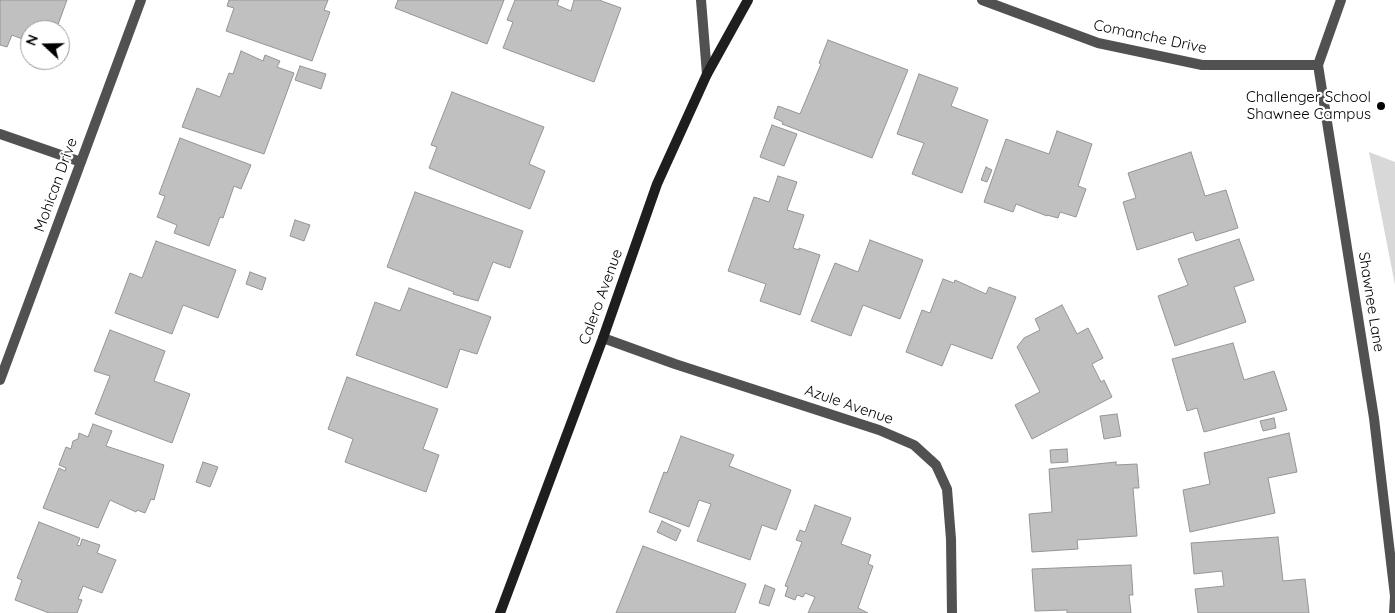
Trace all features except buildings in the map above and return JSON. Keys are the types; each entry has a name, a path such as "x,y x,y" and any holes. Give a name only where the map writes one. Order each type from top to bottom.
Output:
{"street":[{"name":"Mohican Drive","path":"0,380 141,0"},
{"path":"701,0 707,74"},
{"name":"Calero Avenue","path":"500,613 603,338 657,184 707,74 748,0"},
{"name":"Comanche Drive","path":"982,0 1098,44 1202,65 1318,65"},
{"name":"Shawnee Lane","path":"1341,0 1318,65 1374,418 1395,596 1394,613"},
{"path":"0,134 81,162"},
{"name":"Azule Avenue","path":"603,338 676,364 879,430 914,445 936,465 947,489 951,539 952,613"}],"shaded area":[{"path":"1369,152 1395,162 1395,285"}],"place":[{"name":"Challenger School Shawnee Campus","path":"1381,106"}]}
